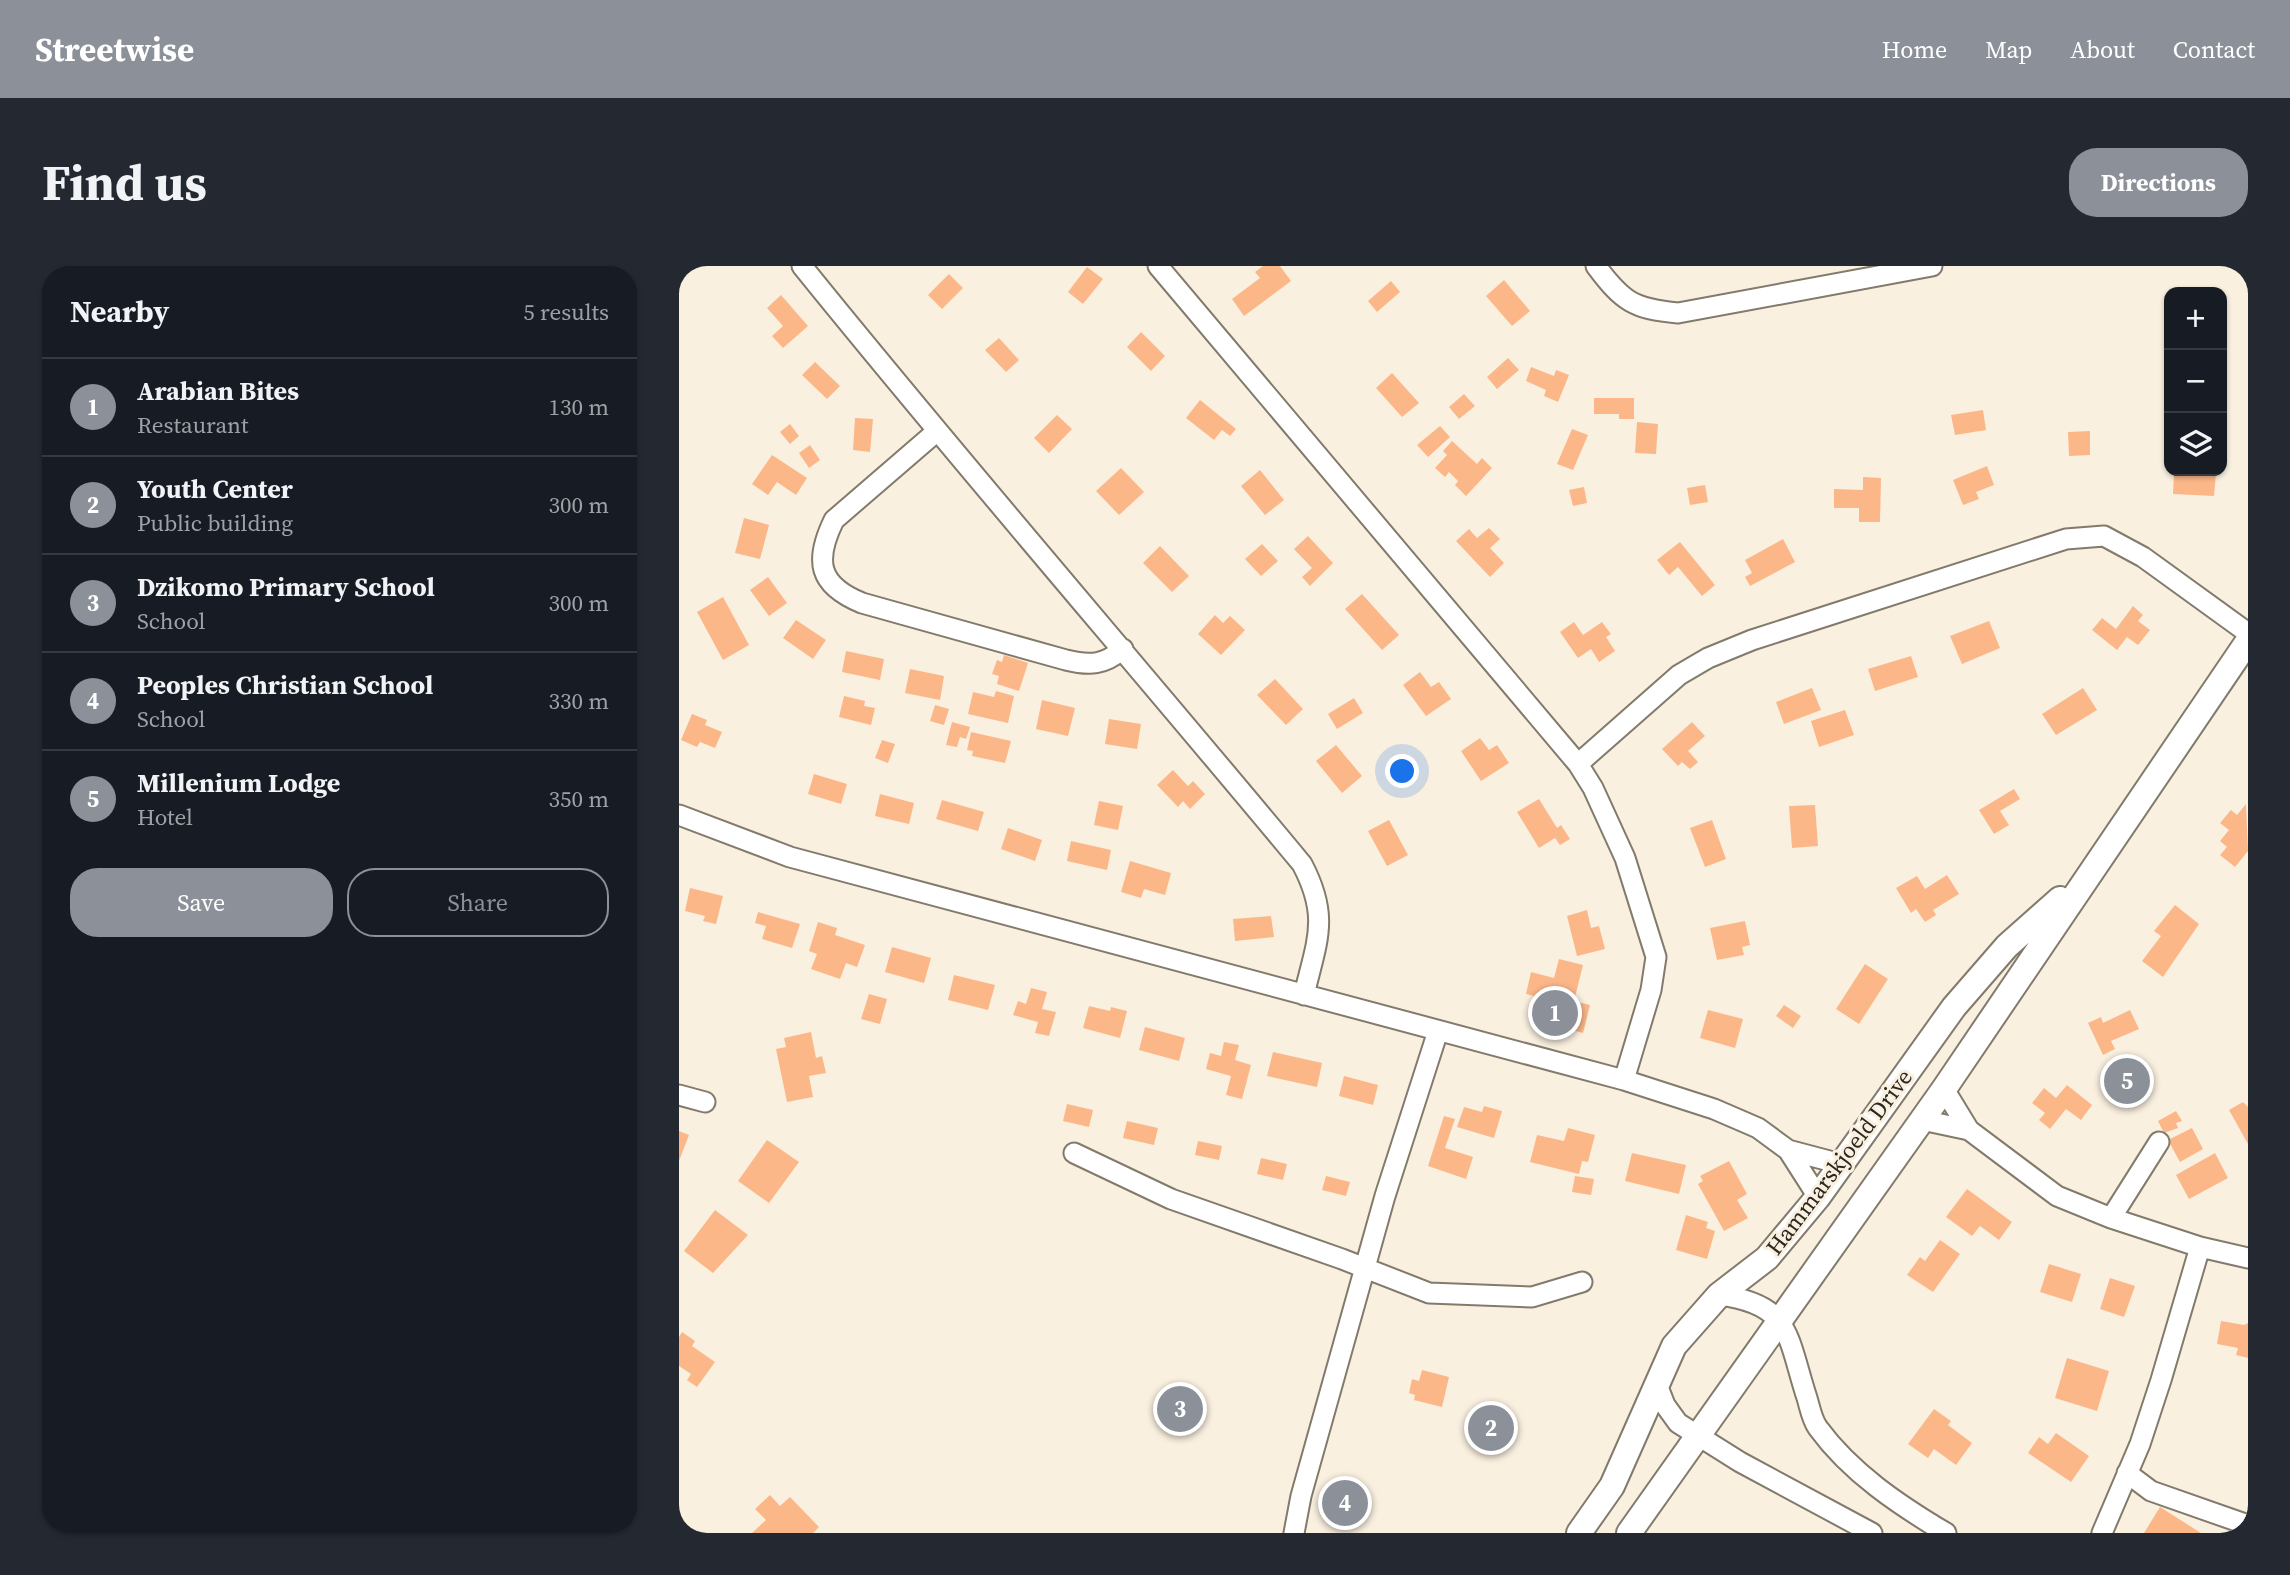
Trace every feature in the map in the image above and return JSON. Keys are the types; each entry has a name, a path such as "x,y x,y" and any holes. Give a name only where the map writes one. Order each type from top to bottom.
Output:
{"main road":[{"name":"Hammarskjoeld Drive","path":"1629,1533 1944,1089 2248,641"},
{"name":"Hammarskjoeld Drive","path":"1579,1533 1612,1486 1674,1346 1719,1296 1767,1258 1818,1197 1937,1031 2007,946 2085,878"},
{"path":"1937,1031 1959,1034 1971,1049"}],"street":[{"path":"802,266 936,432 1123,649 1302,864 1319,901 1320,928 1304,995"},
{"path":"1158,266 1578,764 1593,788 1625,859 1655,957 1651,990 1625,1080"},
{"path":"1596,266 1611,286 1642,310 1678,313 1932,266"},
{"path":"936,432 834,520 825,540 821,561 827,580 841,594 862,603 1086,665 1108,662 1123,649"},
{"path":"1578,764 1679,675 1708,658 1752,640 2066,539 2104,536 2143,557 2248,633"},
{"path":"679,815 790,857 1625,1080 1714,1109 1758,1128 1788,1150 1818,1197"},
{"path":"1294,1533 1301,1496 1385,1196 1438,1031"},
{"path":"1944,1089 1969,1130 2057,1196 2111,1218 2200,1247 2248,1258"},
{"path":"679,1095 705,1102"},
{"path":"1922,1120 1969,1130"},
{"path":"2111,1218 2159,1142"},
{"path":"1788,1150 1841,1164"},
{"path":"1074,1153 1171,1199 1367,1268 1429,1293 1471,1297 1532,1297 1582,1282"},
{"path":"2102,1533 2161,1380 2200,1247"},
{"path":"1719,1296 1741,1298 1763,1307 1781,1320 1816,1426 1855,1471 1946,1533"},
{"path":"1656,1382 1665,1405 1678,1423 1871,1533"},
{"path":"2127,1473 2151,1491 2248,1525"}],"building":[{"path":"1263,266 1280,266 1291,281 1244,316 1232,299 1260,278 1255,272"},
{"path":"1087,267 1103,279 1083,304 1068,292"},
{"path":"949,274 963,288 942,309 928,295"},
{"path":"1504,280 1530,311 1512,326 1486,296"},
{"path":"1391,281 1400,292 1377,312 1368,301"},
{"path":"781,295 808,326 783,348 772,336 783,326 767,308"},
{"path":"1141,332 1165,356 1151,371 1127,347"},
{"path":"999,338 1019,360 1006,372 985,350"},
{"path":"1508,358 1519,370 1497,389 1487,377"},
{"path":"815,362 840,386 827,399 802,375"},
{"path":"1531,367 1554,376 1556,370 1569,375 1558,402 1544,396 1546,390 1526,381"},
{"path":"1392,373 1419,403 1402,417 1376,388"},
{"path":"1464,394 1475,406 1459,419 1449,407"},
{"path":"1594,398 1634,398 1634,419 1619,419 1619,414 1594,414"},
{"path":"1200,400 1236,429 1230,436 1222,430 1214,440 1186,418"},
{"path":"1983,410 1986,430 1955,435 1951,415"},
{"path":"1057,415 1072,429 1049,453 1034,438"},
{"path":"855,418 873,419 870,452 853,450"},
{"path":"1637,422 1658,424 1656,454 1635,453"},
{"path":"790,424 799,436 790,444 780,432"},
{"path":"1440,426 1450,437 1428,457 1417,445"},
{"path":"1572,429 1588,435 1573,470 1557,464"},
{"path":"2090,431 2090,455 2069,456 2068,432"},
{"path":"1452,441 1477,464 1482,458 1492,468 1466,496 1455,485 1458,481 1449,472 1445,477 1435,468 1447,455 1443,451"},
{"path":"810,445 820,460 809,468 799,453"},
{"path":"772,455 807,478 796,495 777,482 768,495 752,484"},
{"path":"1987,466 1994,485 1976,492 1979,499 1963,505 1953,480"},
{"path":"1121,468 1144,492 1119,515 1096,491"},
{"path":"1260,470 1284,500 1265,515 1241,486"},
{"path":"2174,476 2216,476 2214,496 2173,494"},
{"path":"1863,477 1881,478 1880,522 1859,522 1859,508 1834,508 1834,489 1863,490"},
{"path":"1705,485 1708,502 1690,505 1687,488"},
{"path":"1584,487 1587,503 1573,506 1569,490"},
{"path":"744,518 769,525 760,559 735,553"},
{"path":"1489,528 1500,539 1490,548 1504,563 1490,577 1456,541 1469,529 1477,538"},
{"path":"1308,536 1333,563 1310,586 1302,577 1312,568 1294,549"},
{"path":"1783,539 1795,562 1750,586 1745,577 1752,573 1745,560"},
{"path":"1680,542 1715,585 1702,596 1678,567 1669,575 1657,560"},
{"path":"1262,544 1278,561 1261,576 1245,559"},
{"path":"1160,546 1189,576 1172,592 1143,563"},
{"path":"768,577 787,603 769,616 750,590"},
{"path":"1362,594 1399,635 1382,650 1345,609"},
{"path":"723,597 749,645 723,660 697,612"},
{"path":"2133,606 2143,615 2138,621 2150,630 2138,645 2127,637 2117,650 2092,630 2102,618 2116,629"},
{"path":"1215,615 1223,623 1230,616 1245,630 1221,655 1198,634"},
{"path":"796,620 826,640 813,659 783,638"},
{"path":"1989,621 2000,648 1962,664 1950,636"},
{"path":"1574,622 1583,635 1602,622 1611,634 1606,637 1615,651 1599,662 1591,649 1578,658 1560,632"},
{"path":"846,651 884,659 880,680 842,672"},
{"path":"1004,655 1028,663 1019,691 997,684 999,676 992,674 997,660 1002,662"},
{"path":"1911,656 1918,677 1875,691 1868,669"},
{"path":"910,669 944,676 940,700 905,693"},
{"path":"1420,672 1431,687 1439,682 1451,699 1426,716 1403,685"},
{"path":"1275,679 1303,709 1286,725 1257,695"},
{"path":"1812,688 1821,710 1784,724 1776,702"},
{"path":"2083,688 2097,710 2056,735 2042,714"},
{"path":"996,691 1014,696 1008,723 968,714 973,692 994,697"},
{"path":"844,696 865,701 864,706 875,708 871,725 839,717"},
{"path":"1354,698 1363,713 1337,729 1328,714"},
{"path":"1042,700 1075,708 1068,736 1036,729"},
{"path":"935,705 949,709 944,725 930,721"},
{"path":"1845,710 1854,735 1819,747 1811,721"},
{"path":"692,714 707,720 705,725 722,732 715,748 700,742 697,747 681,740"},
{"path":"1109,719 1141,724 1137,749 1105,744"},
{"path":"952,722 970,727 966,739 960,737 957,747 946,745"},
{"path":"1692,722 1705,736 1688,751 1698,762 1690,769 1682,762 1678,766 1662,749"},
{"path":"971,732 1011,741 1005,763 972,756 973,751 967,750"},
{"path":"1480,738 1489,750 1497,745 1509,763 1481,781 1461,751"},
{"path":"882,740 895,744 888,763 875,758"},
{"path":"1336,745 1362,776 1342,793 1316,761"},
{"path":"1173,770 1188,786 1193,781 1205,794 1190,809 1183,801 1178,807 1157,785"},
{"path":"814,774 847,784 841,804 808,794"},
{"path":"2014,789 2020,799 2000,811 2009,825 1994,834 1979,810"},
{"path":"880,794 914,803 909,824 875,816"},
{"path":"1539,799 1557,828 1561,825 1570,839 1560,845 1555,838 1539,848 1517,812"},
{"path":"942,800 984,812 978,831 936,819"},
{"path":"1099,801 1123,806 1118,830 1094,825"},
{"path":"2246,804 2248,851 2235,867 2220,855 2227,847 2220,841 2229,830 2220,823 2231,810 2237,815"},
{"path":"1815,805 1818,846 1792,848 1789,806"},
{"path":"1389,820 1408,855 1387,866 1368,831"},
{"path":"1712,820 1726,859 1705,867 1690,828"},
{"path":"1008,828 1042,840 1035,861 1001,849"},
{"path":"1071,841 1111,850 1107,870 1067,861"},
{"path":"1130,861 1171,873 1165,895 1144,889 1141,898 1121,892"},
{"path":"1947,875 1959,894 1933,910 1936,915 1925,922 1916,909 1911,913 1896,888 1917,876 1925,889"},
{"path":"690,888 723,896 716,924 703,921 705,916 685,911"},
{"path":"2175,905 2199,924 2163,977 2142,961 2161,936 2154,931"},
{"path":"1587,910 1591,928 1599,926 1605,949 1577,956 1567,916"},
{"path":"758,912 800,924 792,948 762,939 766,926 755,923"},
{"path":"1271,916 1274,937 1235,941 1233,919"},
{"path":"1745,921 1750,945 1742,947 1744,955 1717,960 1710,928"},
{"path":"818,922 837,928 835,935 865,945 857,967 846,963 840,979 811,969 817,954 809,951"},
{"path":"892,947 931,958 924,983 885,972"},
{"path":"1559,959 1583,965 1574,1001 1590,1005 1583,1033 1565,1028 1566,1022 1546,1017 1550,1000 1526,994 1531,972 1554,978"},
{"path":"1865,964 1888,979 1859,1024 1836,1009"},
{"path":"954,975 995,985 988,1010 948,1000"},
{"path":"1031,988 1047,992 1042,1009 1056,1012 1049,1036 1035,1033 1038,1022 1013,1015 1018,1001 1026,1004"},
{"path":"869,994 887,999 880,1024 861,1019"},
{"path":"1784,1005 1801,1016 1793,1028 1776,1016"},
{"path":"1089,1006 1110,1011 1111,1007 1127,1011 1120,1038 1083,1028"},
{"path":"1708,1010 1743,1019 1735,1048 1700,1038"},
{"path":"2130,1010 2139,1029 2111,1041 2115,1049 2103,1055 2088,1023 2101,1017 2103,1023"},
{"path":"1145,1027 1185,1038 1179,1061 1139,1050"},
{"path":"811,1032 816,1058 822,1056 826,1073 809,1076 813,1097 787,1102 776,1049 786,1047 784,1038"},
{"path":"1224,1042 1239,1045 1235,1060 1251,1065 1242,1099 1226,1095 1231,1076 1206,1069 1210,1053 1221,1056"},
{"path":"1273,1052 1322,1063 1317,1087 1267,1076"},
{"path":"1344,1076 1378,1085 1373,1105 1339,1096"},
{"path":"2067,1085 2092,1105 2081,1120 2066,1109 2050,1129 2039,1120 2045,1113 2032,1103 2044,1088 2056,1098"},
{"path":"2243,1102 2248,1107 2248,1144 2229,1110"},
{"path":"1067,1104 1093,1110 1089,1127 1063,1121"},
{"path":"1484,1106 1502,1111 1494,1138 1457,1127 1464,1107 1482,1112"},
{"path":"2176,1111 2182,1121 2176,1123 2178,1128 2164,1133 2158,1121"},
{"path":"1444,1116 1455,1119 1445,1148 1473,1157 1466,1179 1428,1166"},
{"path":"1127,1121 1158,1128 1154,1145 1123,1138"},
{"path":"1568,1128 1595,1135 1588,1162 1582,1161 1579,1174 1530,1162 1537,1135 1564,1141"},
{"path":"2192,1128 2203,1149 2180,1162 2168,1140"},
{"path":"679,1131 689,1135 679,1161"},
{"path":"767,1140 799,1162 769,1203 738,1181"},
{"path":"1198,1141 1222,1146 1219,1160 1195,1155"},
{"path":"1632,1153 1686,1165 1679,1194 1625,1181"},
{"path":"2215,1153 2228,1178 2189,1199 2176,1175"},
{"path":"1261,1158 1287,1164 1283,1180 1257,1174"},
{"path":"1729,1161 1747,1194 1737,1200 1748,1218 1724,1231 1698,1184 1703,1181 1700,1176"},
{"path":"1326,1176 1350,1182 1346,1196 1322,1190"},
{"path":"1575,1176 1594,1179 1591,1195 1572,1192"},
{"path":"1967,1189 2012,1222 1999,1240 1980,1226 1972,1236 1946,1217"},
{"path":"715,1210 748,1235 713,1273 684,1251"},
{"path":"1686,1215 1708,1222 1706,1228 1715,1231 1707,1259 1676,1250"},
{"path":"1940,1240 1960,1254 1933,1292 1907,1275 1920,1257 1925,1261"},
{"path":"2049,1264 2081,1274 2072,1302 2040,1292"},
{"path":"2110,1278 2135,1286 2124,1317 2100,1309"},
{"path":"2221,1321 2244,1325 2248,1323 2248,1358 2236,1355 2238,1348 2217,1344"},
{"path":"682,1332 695,1341 692,1346 715,1362 697,1387 687,1380 691,1374 679,1366 679,1337"},
{"path":"2067,1358 2109,1371 2097,1411 2055,1398"},
{"path":"1422,1370 1449,1377 1442,1407 1414,1400 1415,1395 1409,1393 1412,1379 1419,1381"},
{"path":"1934,1409 1951,1421 1948,1425 1972,1443 1956,1465 1934,1449 1928,1458 1908,1444"},
{"path":"2056,1433 2089,1456 2071,1482 2028,1453 2039,1437 2048,1444"},
{"path":"770,1495 780,1506 790,1497 819,1527 813,1533 752,1533 766,1520 755,1509"},
{"path":"2160,1507 2201,1533 2144,1533"}],"place":[{"name":"Arabian Bites","path":"1555,1013"},
{"name":"Millenium Lodge","path":"2127,1081"},
{"name":"Dzikomo Primary School","path":"1180,1409"},
{"name":"Youth Center","path":"1491,1428"},
{"name":"Peoples Christian School","path":"1345,1503"}]}
